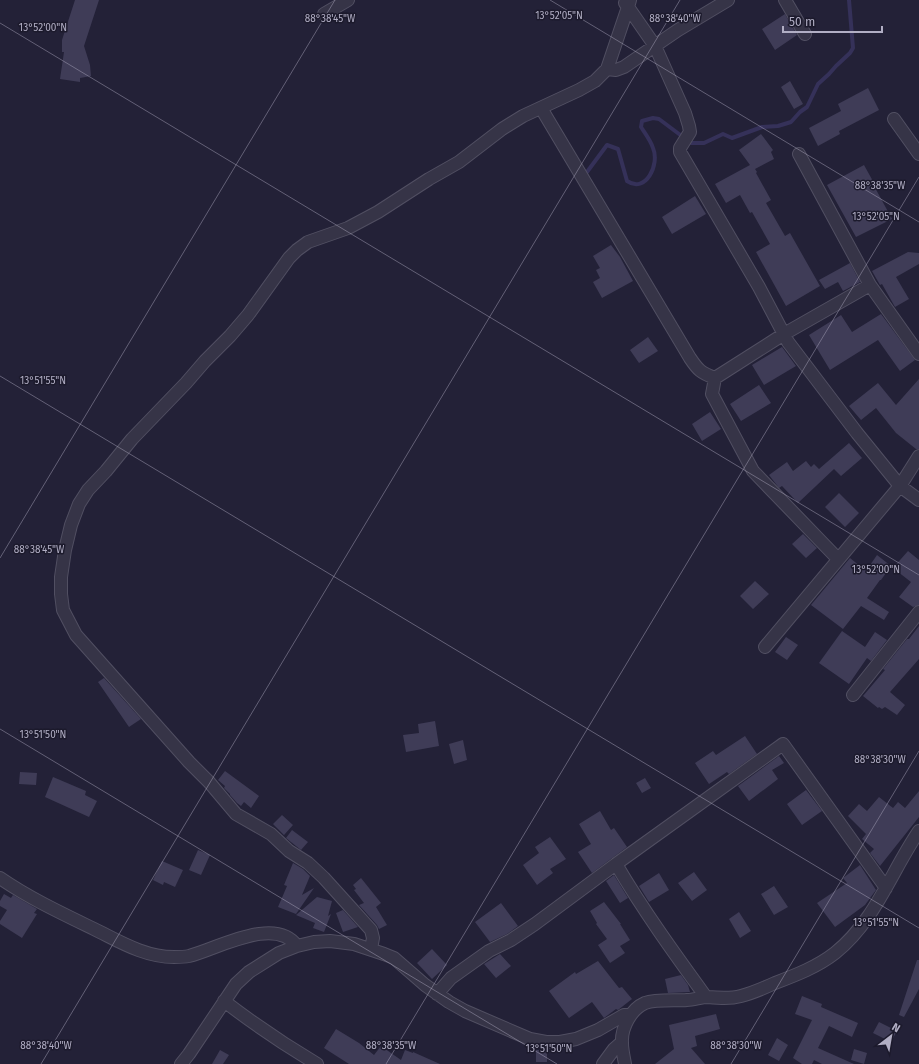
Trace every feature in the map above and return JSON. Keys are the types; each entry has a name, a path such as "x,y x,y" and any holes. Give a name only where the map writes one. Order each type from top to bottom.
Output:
{"street":[{"path":"324,14 348,0"},
{"path":"607,68 616,70 624,67 728,0"},
{"path":"785,0 805,34"},
{"path":"627,2 655,46 685,113 689,126 689,134 681,145 680,152 759,287 788,342 857,433 900,486 919,500"},
{"path":"371,949 373,938 371,930 324,878 308,863 289,851 270,834 236,814 76,635 63,610 61,577 65,550 77,511 88,490 106,471 132,439 230,336 248,315 288,258 308,242 348,228 378,212 429,179 459,162 502,129 523,116 595,81 607,68 627,2"},
{"path":"541,108 690,358 698,370 715,378"},
{"path":"894,119 919,154"},
{"path":"799,154 870,285 919,354"},
{"path":"838,560 753,471 712,394 715,378 784,334 870,285"},
{"path":"765,647 900,486 919,456"},
{"path":"853,695 919,612"},
{"path":"436,994 451,978 489,951 523,932 784,744 886,888"},
{"path":"626,1064 622,1042 624,1031 630,1015 646,1002 694,1000 706,997 722,998 741,996 800,973 820,963 835,953 862,925 875,908 910,844 919,831"},
{"path":"616,864 657,929 673,949 706,997"},
{"path":"0,878 47,906 121,943 156,955 172,957 187,956 232,940 275,933 287,936 297,946"},
{"path":"181,1064 236,984 249,972 274,956 297,946 314,942 330,941 354,944 394,958 436,994 465,1011 530,1039 546,1042 560,1042 576,1039 598,1030 624,1014 630,1015"},
{"path":"224,1001 248,1020 265,1030 289,1048 317,1064"},
{"path":"603,1064 614,1049 622,1042"}],"building":[{"path":"75,0 99,0 84,46 90,65 91,76 80,78 80,82 60,79 64,52 62,52 62,40"},
{"path":"785,14 797,35 775,50 762,29"},
{"path":"790,81 803,104 794,109 781,87"},
{"path":"868,88 879,110 839,131 840,134 818,146 809,128 841,111 838,104"},
{"path":"761,134 773,150 771,152 774,159 755,169 771,200 766,203 785,236 790,233 820,286 786,306 756,252 770,244 752,212 750,213 740,195 726,203 715,184 750,165 739,150"},
{"path":"864,165 892,219 856,237 827,185"},
{"path":"695,196 706,214 672,234 662,217"},
{"path":"611,245 620,257 633,281 602,298 593,282 600,278 596,270 600,268 593,256"},
{"path":"908,252 919,253 919,264 896,277 909,299 895,307 882,284 880,285 872,271"},
{"path":"850,263 860,282 843,291 838,282 825,289 819,280"},
{"path":"881,314 915,360 900,371 878,340 830,370 809,335 841,315 852,332"},
{"path":"648,337 658,351 639,363 630,350"},
{"path":"782,347 796,366 764,385 752,365"},
{"path":"919,379 919,449 916,449 896,433 876,408 861,420 849,406 878,383 896,405"},
{"path":"759,385 771,403 741,421 730,404"},
{"path":"710,412 721,429 702,441 692,424"},
{"path":"849,443 862,458 841,476 834,469 798,503 782,486 779,488 769,475 787,462 793,471 806,461 811,467 814,464 819,469"},
{"path":"839,493 859,513 845,527 825,507"},
{"path":"803,534 817,548 806,558 792,544"},
{"path":"908,551 919,560 919,605 913,607 899,597 911,582 893,568"},
{"path":"877,555 891,566 867,598 889,612 884,620 861,606 843,629 811,605 850,558 866,571"},
{"path":"755,581 769,594 753,609 740,596"},
{"path":"919,626 919,659 890,692 905,705 897,715 885,707 882,709 879,707 878,708 863,696 885,670 883,669 907,639 909,639"},
{"path":"842,631 865,647 875,632 887,640 871,661 867,658 849,684 819,663"},
{"path":"786,637 798,645 787,660 775,652"},
{"path":"104,678 141,719 129,727 98,682"},
{"path":"435,721 439,746 406,752 403,735 419,733 418,724"},
{"path":"745,736 757,754 729,774 727,772 709,784 695,763 713,751 716,755"},
{"path":"463,740 467,760 454,764 449,744"},
{"path":"779,756 784,763 772,770 778,779 749,801 738,786"},
{"path":"225,771 259,796 251,808 244,802 241,806 237,803 224,788 225,786 218,780"},
{"path":"20,772 37,773 36,785 19,784"},
{"path":"53,777 86,791 85,795 97,801 89,817 45,797"},
{"path":"645,778 651,788 642,793 636,783"},
{"path":"806,790 822,811 802,825 787,804"},
{"path":"919,791 919,817 880,866 870,853 874,849 862,839 866,834 848,816 859,804 867,811 879,797 893,808 898,802 905,808"},
{"path":"600,811 611,830 614,828 627,847 592,873 578,852 591,844 579,824"},
{"path":"282,815 293,825 284,835 273,824"},
{"path":"292,830 308,842 301,850 286,838"},
{"path":"550,837 566,859 550,869 553,873 537,885 523,865 539,853 535,847"},
{"path":"198,850 210,855 201,875 189,870"},
{"path":"162,861 183,870 175,887 164,882 163,885 153,880"},
{"path":"293,863 303,869 310,876 302,895 314,888 296,914 278,907 287,886 284,885"},
{"path":"860,865 876,890 865,905 835,927 817,903 847,883 843,878"},
{"path":"694,872 707,890 692,901 678,883"},
{"path":"659,873 669,890 649,902 639,886"},
{"path":"614,875 628,898 620,903 606,881"},
{"path":"361,878 381,903 376,907 387,925 379,929 359,905 364,903 354,890 356,889 353,885"},
{"path":"774,886 788,907 774,915 761,894"},
{"path":"4,894 11,898 13,895 37,909 34,913 37,914 22,938 0,924 0,921 7,910 0,906 0,901"},
{"path":"317,897 332,901 328,916 331,914 324,932 313,928 315,923 296,915"},
{"path":"604,902 621,924 630,940 620,946 625,953 610,963 598,945 607,939 596,924 597,923 590,911"},
{"path":"501,903 518,926 507,934 490,942 475,922"},
{"path":"343,910 358,927 343,932 336,913"},
{"path":"739,912 751,931 740,938 729,919"},
{"path":"432,949 447,965 432,979 417,963"},
{"path":"500,954 511,966 496,978 484,964"},
{"path":"917,960 919,960 919,989 904,1017 899,1015"},
{"path":"598,961 619,988 622,987 632,999 618,1010 616,1009 604,1018 592,1002 569,1018 549,991 575,972 576,974"},
{"path":"681,975 688,985 690,992 668,993 665,979"},
{"path":"802,996 822,1004 821,1007 858,1023 852,1037 829,1026 818,1048 854,1064 822,1064 814,1060 812,1064 802,1064 793,1058 812,1020 795,1014"},
{"path":"716,1014 720,1029 695,1036 697,1046 691,1048 705,1064 655,1064 674,1049 669,1025"},
{"path":"879,1022 897,1031 891,1042 873,1033"},
{"path":"336,1029 359,1043 374,1055 381,1046 401,1060 405,1050 440,1064 349,1064 324,1048"},
{"path":"777,1038 788,1045 779,1061 768,1055"},
{"path":"854,1049 867,1053 864,1064 851,1060"},
{"path":"220,1050 229,1055 223,1064 212,1064"},
{"path":"536,1050 547,1050 547,1062 536,1062"}],"waterway":[{"path":"587,172 607,145 618,149 627,181 634,184 640,184 645,180 653,169 655,155 651,143 641,127 642,121 653,118 659,119 691,143 704,143 723,134 732,138 762,127 778,126 791,122 807,107 818,84 850,53 853,48 849,0"}]}
